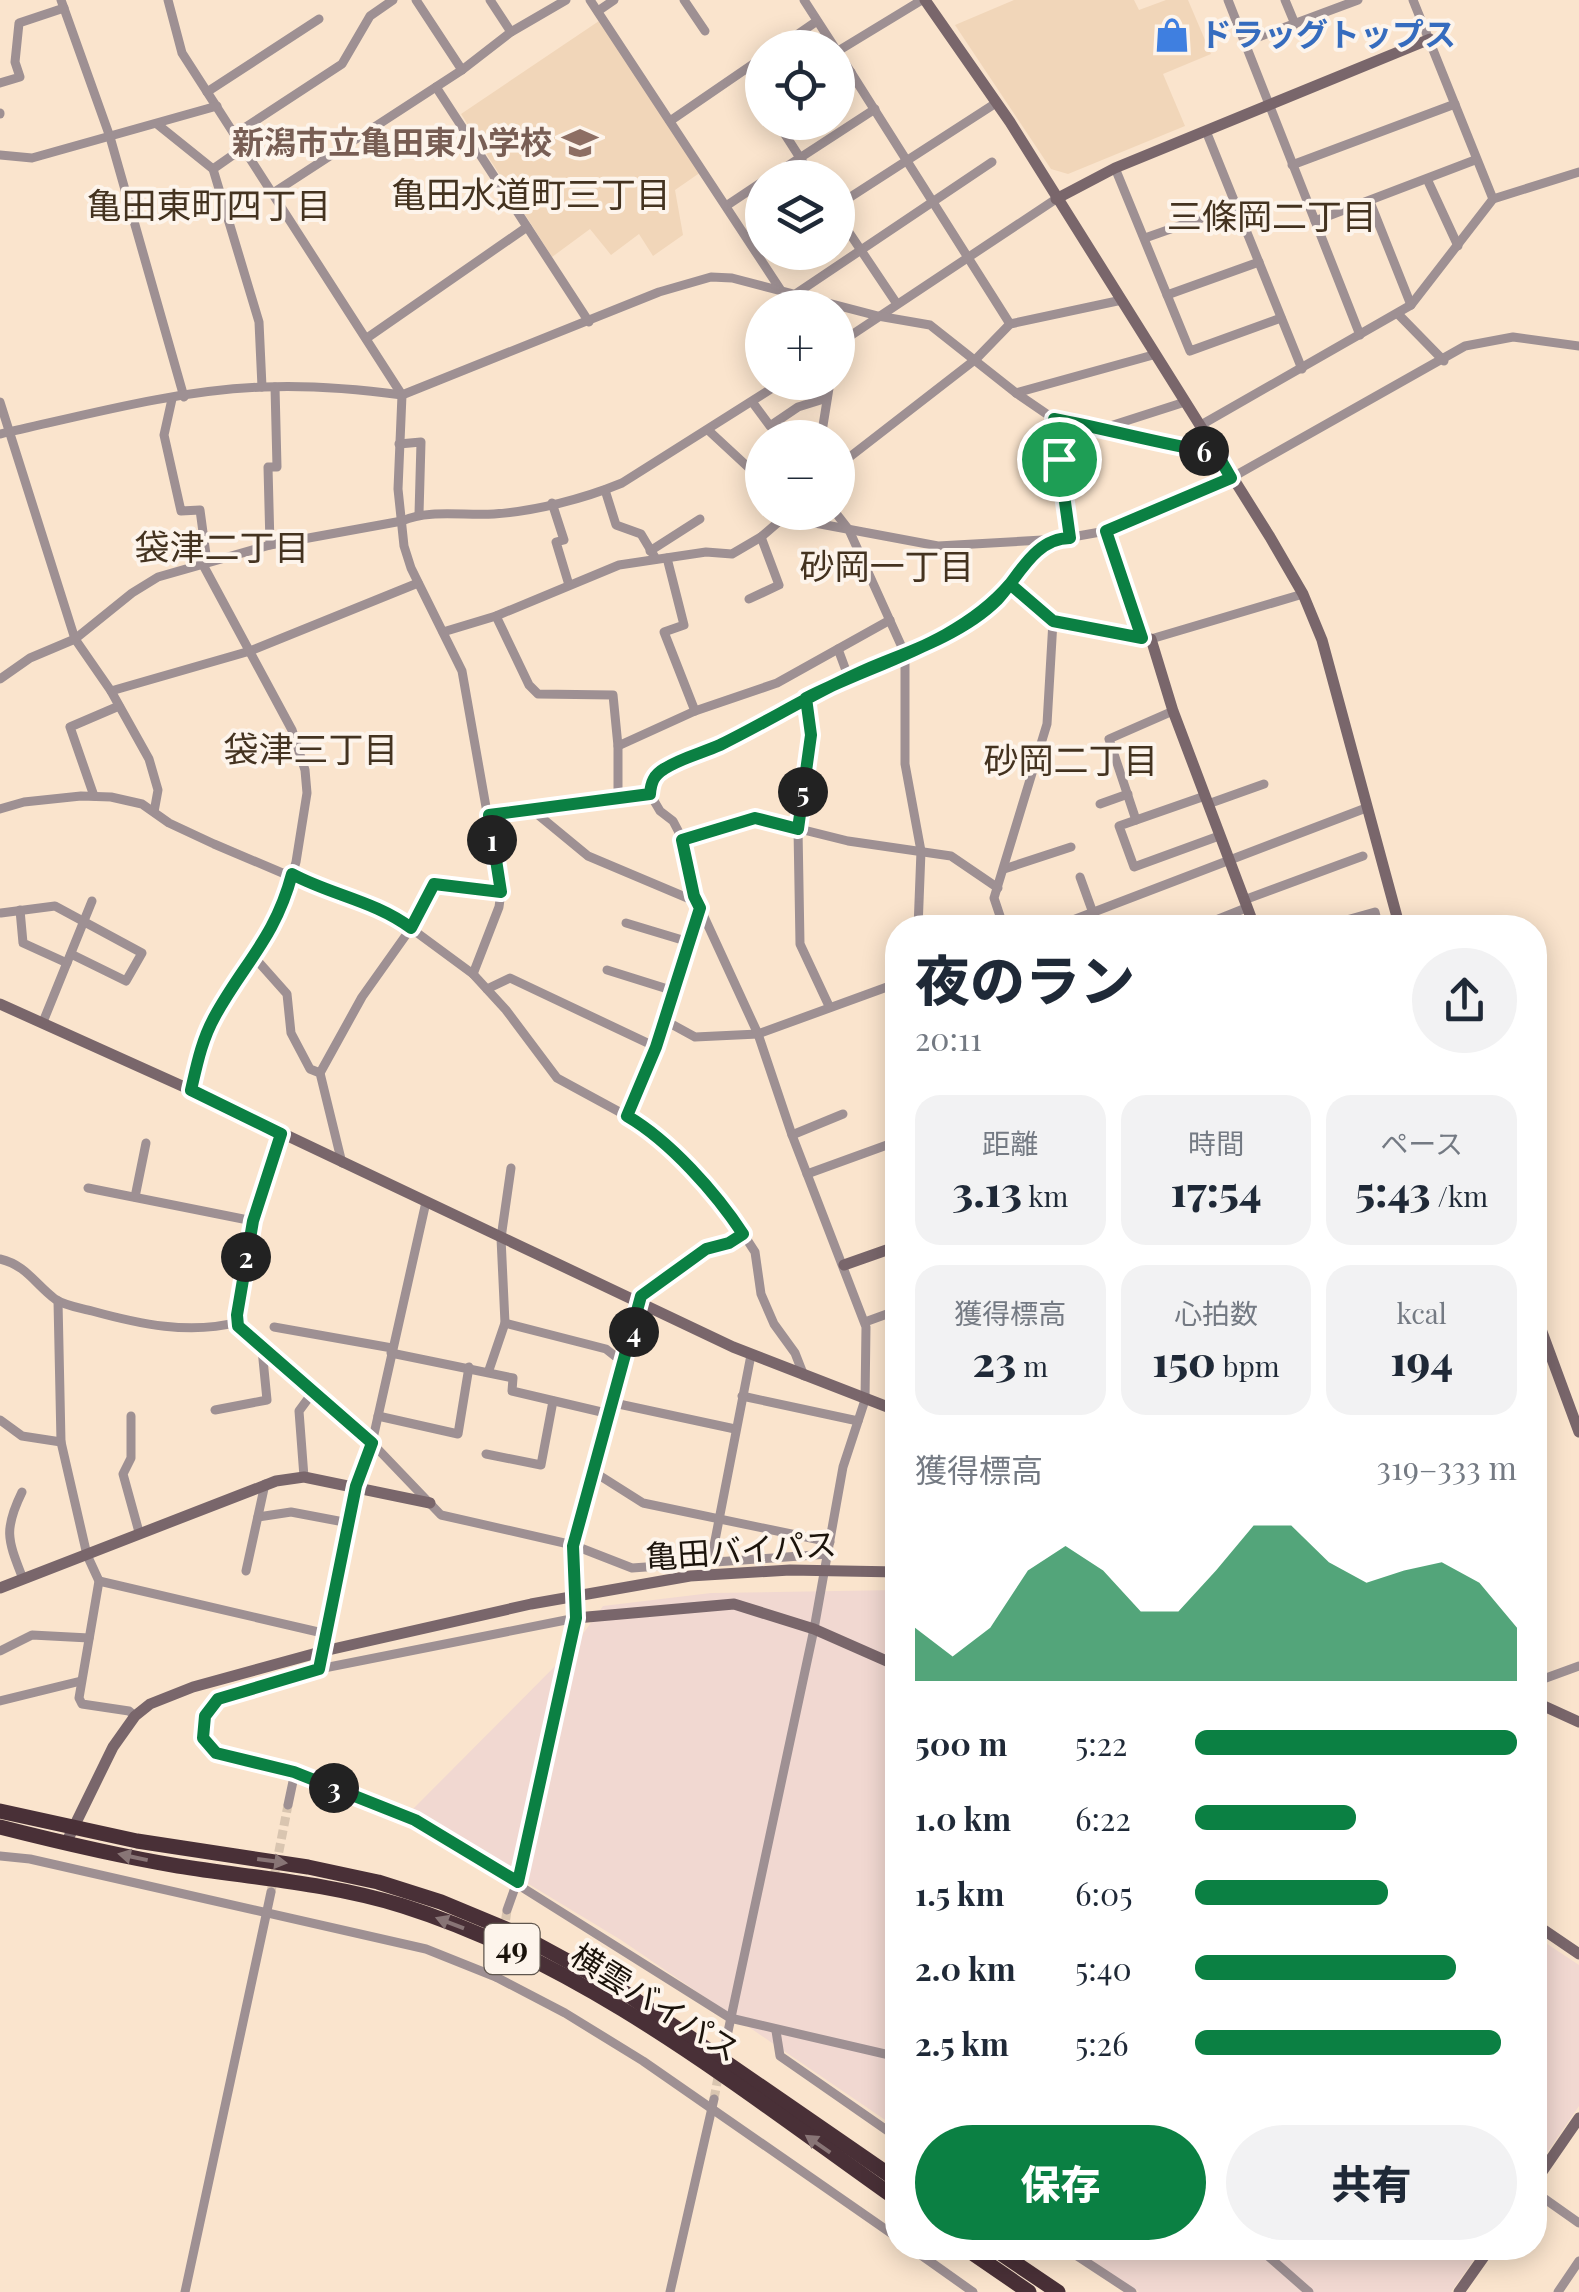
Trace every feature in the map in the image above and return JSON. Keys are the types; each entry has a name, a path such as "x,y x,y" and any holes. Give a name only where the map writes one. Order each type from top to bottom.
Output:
{"highway":[{"name":"49","path":"0,1811 69,1835"},
{"name":"49","path":"0,1827 69,1835"},
{"name":"横雲バイパス","path":"69,1835 347,1875 477,1916 574,1962 621,1990 885,2172"},
{"name":"横雲バイパス","path":"69,1835 180,1866 344,1890 405,1906 472,1931 624,2010 885,2191"},
{"path":"982,2260 1029,2292"},
{"path":"1011,2260 1058,2292"}],"street":[{"path":"168,0 182,54 402,395 399,444 404,546 462,671 501,892 499,908 473,974"},
{"path":"235,134 342,64 370,16 394,0"},
{"path":"416,0 462,70"},
{"path":"490,0 510,32"},
{"path":"272,193 462,70 510,32 566,0"},
{"path":"590,0 745,230"},
{"path":"598,11 614,0"},
{"path":"684,0 705,31"},
{"path":"804,0 823,30"},
{"path":"855,39 923,0 996,103 1201,426 1303,594 1322,640 1396,915"},
{"path":"1228,0 1360,335"},
{"path":"1285,0 1294,24"},
{"path":"1413,0 1493,200"},
{"path":"1245,42 1350,1"},
{"path":"0,83 20,77 15,62 19,22 63,2 110,137 184,397"},
{"path":"208,92 319,19"},
{"path":"804,30 817,21"},
{"path":"855,332 1056,199 1115,168 1430,39"},
{"path":"670,120 745,69"},
{"path":"855,80 1010,324"},
{"path":"436,87 589,322"},
{"path":"855,193 996,103"},
{"path":"1292,165 1455,104"},
{"path":"0,155 32,158 217,106"},
{"path":"796,160 874,108"},
{"path":"156,124 212,168 259,322 262,386"},
{"path":"1206,131 1302,369"},
{"path":"789,140 802,160"},
{"path":"212,168 244,148"},
{"path":"1314,221 1476,160"},
{"path":"800,290 992,162"},
{"path":"1115,168 1190,351 1281,318"},
{"path":"1201,426 1411,305 1493,200 1579,172"},
{"path":"1427,180 1458,246"},
{"path":"726,206 745,193"},
{"path":"1370,202 1411,305"},
{"path":"1145,238 1236,206"},
{"path":"367,338 527,227"},
{"path":"855,246 897,304"},
{"path":"1168,294 1259,262"},
{"path":"771,270 780,288"},
{"path":"4,433 172,399 262,386 358,389 402,395 659,292 710,277 786,290"},
{"path":"855,453 976,359 1010,324 1122,300"},
{"path":"855,310 930,324 1054,419 1105,428 1153,443 1215,450"},
{"path":"1398,314 1444,360"},
{"path":"848,530 938,546 1065,538 1106,531 1231,478 1465,346 1513,336 1579,346"},
{"path":"1016,393 1153,354"},
{"path":"270,545 268,468 277,467 276,387"},
{"path":"172,399 164,434 181,511 200,510 205,562 292,730 305,770 306,793 292,874 270,935 215,1016 201,1046 191,1090"},
{"path":"0,679 30,658 75,639 158,577 270,545 402,522 419,514 498,514 605,490 758,400"},
{"path":"753,404 770,426 798,407 821,400"},
{"path":"0,402 4,433 75,639 111,691 149,760 158,790 154,812"},
{"path":"1105,428 1186,402"},
{"path":"1054,419 1065,538"},
{"path":"708,430 745,464"},
{"path":"399,444 421,442 419,514"},
{"path":"605,490 616,525 641,534 658,556 684,626 664,632 695,711"},
{"path":"552,503 564,540 556,542 570,586"},
{"path":"658,556 700,519"},
{"path":"443,632 496,616 619,565 658,556 732,554 768,530"},
{"path":"848,530 905,654 904,764 921,851 919,915"},
{"path":"1106,531 1250,915"},
{"path":"749,599 778,584 760,537"},
{"path":"723,2055 814,1629 844,1467 865,1400 865,1322 758,1034 698,905 682,840 673,821 650,794 654,777 665,768 721,744 848,676 905,654 969,621 994,602 1028,558 1065,538"},
{"path":"111,691 250,651 418,582"},
{"path":"1010,584 1053,621 1147,638 1303,594"},
{"path":"496,616 529,685 538,694 612,695 618,746 618,798"},
{"path":"618,746 695,711 777,683 890,620"},
{"path":"1000,915 994,898 1047,724 1053,621"},
{"path":"838,649 848,676"},
{"path":"806,698 811,735 798,829 800,944 829,1006"},
{"path":"94,796 70,727 119,706"},
{"path":"1136,820 1109,739 1173,711"},
{"path":"1219,836 1134,868 1119,826 1264,784"},
{"path":"489,815 650,794"},
{"path":"1100,804 1128,794"},
{"path":"0,810 24,802 94,796 142,804 214,844 313,886 364,901 411,928 473,974 558,1078 627,1116 667,1145 729,1212 755,1252 761,1294 804,1376"},
{"path":"1088,915 1366,808"},
{"path":"531,810 588,856 698,905"},
{"path":"682,840 755,818 848,841 951,856 998,888"},
{"path":"1004,869 1071,847"},
{"path":"1223,915 1363,856"},
{"path":"1080,877 1093,913"},
{"path":"342,1162 320,1073 362,997 411,928 434,884 501,892"},
{"path":"43,1022 92,901"},
{"path":"627,1116 656,1047 698,905"},
{"path":"2,913 20,910 54,906 142,953 126,981 24,944 20,910"},
{"path":"626,923 689,942"},
{"path":"255,958 288,994 291,1033 310,1069 320,1073"},
{"path":"607,970 674,990"},
{"path":"487,989 510,978 656,1047"},
{"path":"664,1020 694,1037 758,1034 885,987"},
{"path":"0,1004 191,1090 641,1305 751,1355 885,1407"},
{"path":"792,1134 843,1114"},
{"path":"281,1134 253,1221 238,1326 372,1443 441,1516 573,1546 632,1568 829,1548"},
{"path":"135,1198 146,1143"},
{"path":"808,1174 885,1146"},
{"path":"490,1370 505,1322 501,1238 511,1168"},
{"path":"88,1188 253,1221"},
{"path":"319,1669 356,1486 372,1443 426,1202"},
{"path":"507,1910 518,1882 576,1618 573,1546 641,1296 706,1249 729,1243 743,1234"},
{"path":"844,1266 885,1251"},
{"path":"0,1259 18,1263 58,1302 165,1326 214,1328 238,1322"},
{"path":"58,1302 61,1442 86,1554 99,1581 81,1681 82,1704 129,1711 135,1716"},
{"path":"865,1322 885,1315"},
{"path":"505,1322 606,1349 624,1364"},
{"path":"274,1327 490,1370 513,1378 512,1392 735,1429"},
{"path":"1547,1346 1579,1432"},
{"path":"215,1410 267,1400 262,1348"},
{"path":"711,1561 751,1355"},
{"path":"378,1416 458,1434 469,1367"},
{"path":"304,1477 299,1411 313,1392"},
{"path":"742,1396 858,1421"},
{"path":"486,1454 541,1465 553,1401"},
{"path":"130,1416 131,1458 123,1474 139,1532"},
{"path":"0,1420 22,1436 61,1442"},
{"path":"594,1472 644,1503 719,1518 829,1548"},
{"path":"0,1588 265,1484 304,1477 430,1503"},
{"path":"246,1571 265,1484"},
{"path":"22,1492 13,1511 8,1540 23,1579"},
{"path":"258,1517 291,1512 349,1523"},
{"name":"亀田バイパス","path":"69,1835 113,1747 135,1716 150,1704 193,1687 324,1651 690,1576 885,1572"},
{"path":"99,1581 327,1634"},
{"path":"885,1660 814,1629 734,1604 576,1618 319,1669 218,1699 205,1716 203,1738 216,1753 294,1772 415,1820 730,2018 885,2054"},
{"path":"0,1651 32,1635 88,1638"},
{"path":"1547,1678 1579,1666"},
{"path":"0,1701 81,1681"},
{"path":"1547,1707 1579,1722"},
{"path":"288,1805 294,1772"},
{"path":"58,1866 69,1835"},
{"path":"0,1856 426,1949 496,1977 565,2013 712,2104 885,2229"},
{"path":"185,2292 270,1892"},
{"path":"1547,1932 1579,1954"},
{"path":"496,1977 500,1960"},
{"path":"776,2031 780,2056 885,2129"},
{"path":"670,2292 712,2104"},
{"path":"1547,2165 1579,2118"},
{"path":"1547,2200 1579,2223"},
{"path":"928,2260 973,2292"},
{"path":"1083,2260 1132,2292"},
{"path":"1273,2260 1309,2292"},
{"path":"1459,2292 1482,2260"},
{"path":"1558,2292 1579,2261"}],"shaded area":[{"path":"1014,0 1134,0 1139,10 1166,0 1188,0 1211,54 1163,74 1185,126 1068,174 1051,169 955,25"},
{"name":"新潟市立亀田東小学校","path":"599,21 701,172 675,190 683,235 653,256 639,234 611,255 590,229 552,257 461,114"},
{"path":"885,1590 885,2120 621,1940 410,1812 572,1649 603,1606 711,1593"},
{"path":"1547,1944 1579,1965 1579,2106 1547,2153"},
{"path":"1091,2260 1474,2260 1451,2292 1139,2292"}],"tunnel":[{"path":"271,1892 288,1805"},
{"path":"500,1960 507,1910"},
{"path":"714,2099 719,2072"}],"place":[{"name":"ドラッグトップス","path":"1172,35"},
{"name":"新潟市立亀田東小学校","path":"580,143"}],"district":[{"name":"亀田水道町三丁目","path":"531,195"},
{"name":"亀田東町四丁目","path":"209,206"},
{"name":"三條岡二丁目","path":"1272,217"},
{"name":"袋津二丁目","path":"222,548"},
{"name":"砂岡一丁目","path":"887,567"},
{"name":"袋津三丁目","path":"311,750"},
{"name":"砂岡二丁目","path":"1071,761"}],"route":[{"path":"1059,459 1054,419 1105,428 1153,443 1215,450 1231,478 1106,531 1142,638 1053,621 1010,584 994,602 969,621 905,654 848,676 806,698 811,735 798,829 755,818 682,840 700,908 656,1047 627,1116 667,1145 729,1212 743,1234 729,1243 706,1249 641,1296 573,1546 576,1618 518,1882 415,1820 294,1772 216,1753 203,1738 205,1716 218,1699 319,1669 356,1486 372,1443 238,1326 253,1221 281,1134 191,1090 201,1046 215,1016 270,935 292,874 313,886 364,901 411,928 434,884 501,892 489,815 650,794 654,777 665,768 721,744 806,698 848,676 905,654 969,621 994,602 1028,558 1061,538 1070,538 1059,459"}]}
